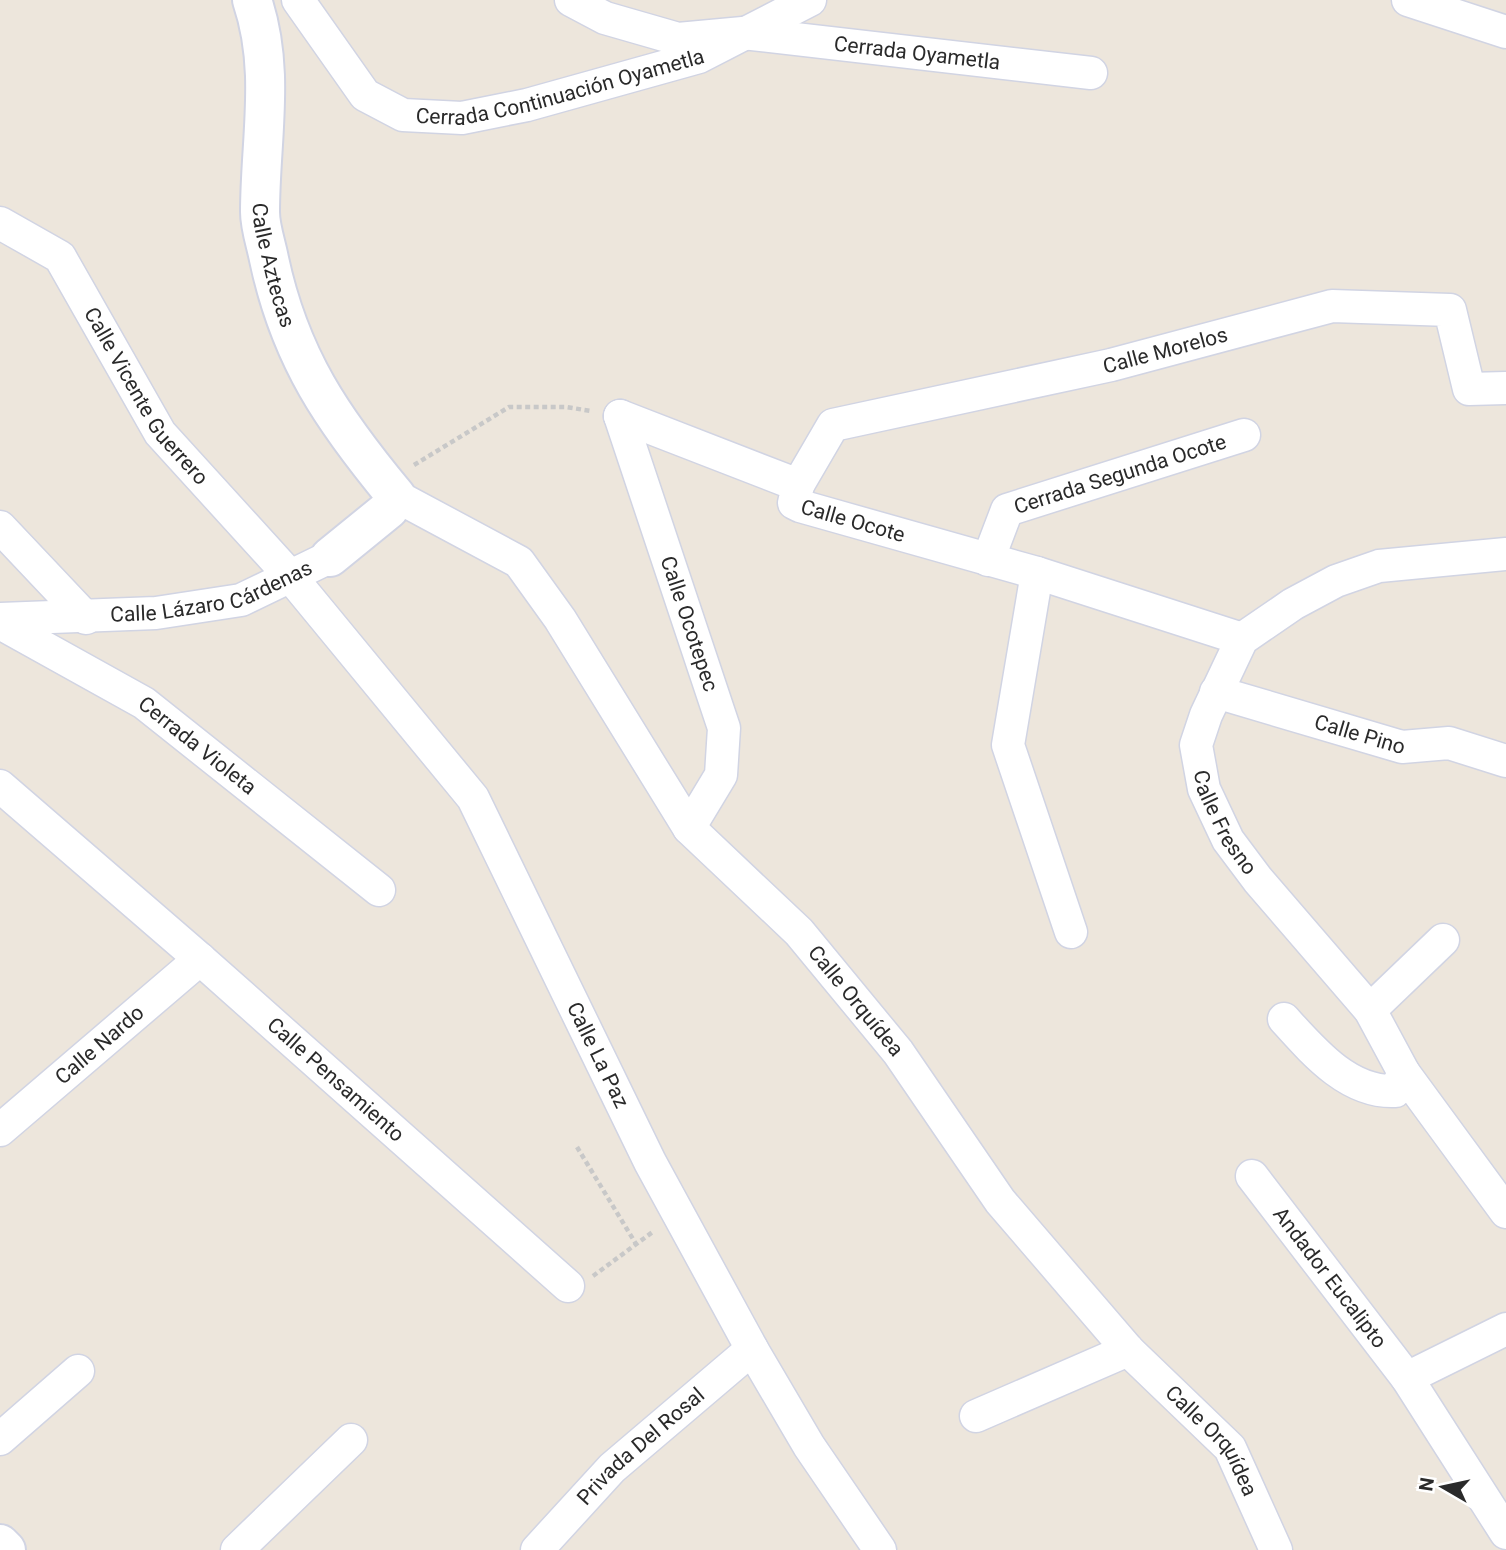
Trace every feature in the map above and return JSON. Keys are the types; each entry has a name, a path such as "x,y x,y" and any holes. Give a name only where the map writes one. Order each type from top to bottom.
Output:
{"street":[{"name":"Calle Aztecas","path":"252,0 259,19 267,74 260,215 274,282 292,341 317,390 393,502"},
{"name":"Cerrada Continuación Oyametla","path":"298,0 365,96 403,115 462,118 527,106 664,69 699,57 810,0"},
{"path":"571,0 605,19 678,38 743,33"},
{"path":"1408,0 1506,32"},
{"name":"Cerrada Oyametla","path":"743,33 1091,73"},
{"name":"Calle Vicente Guerrero","path":"0,223 60,257 160,433 291,577"},
{"name":"Calle Morelos","path":"798,485 833,425 1111,365 1332,306 1450,310 1469,389 1506,388"},
{"name":"Calle Ocote","path":"620,416 798,485 794,503 800,506 1037,573 1242,639"},
{"name":"Calle Ocotepec","path":"620,416 724,728 721,775 689,828"},
{"name":"Cerrada Segunda Ocote","path":"988,560 1007,510 1244,435"},
{"name":"Calle Lázaro Cárdenas","path":"0,621 156,613 241,600 330,556 393,502"},
{"name":"Calle Orquídea","path":"393,502 519,562 560,619 689,828 799,932 898,1052 1000,1201 1128,1350 1230,1448 1276,1550"},
{"path":"0,527 86,618"},
{"name":"Calle Fresno","path":"1506,554 1379,566 1336,581 1293,604 1242,639 1216,692 1196,745 1204,789 1228,840 1258,880 1370,1010 1404,1073 1506,1212"},
{"path":"1037,573 1008,745 1071,932"},
{"name":"Calle La Paz","path":"291,577 473,798 650,1162 752,1349 809,1446 880,1550"},
{"name":"Cerrada Violeta","path":"0,621 144,704 379,890"},
{"name":"Calle Pino","path":"1216,692 1402,747 1449,743 1506,761"},
{"name":"Calle Pensamiento","path":"0,786 200,959 568,1286"},
{"path":"1370,1010 1443,940"},
{"name":"Calle Nardo","path":"0,1130 200,959"},
{"path":"1284,1019 1314,1053 1348,1079 1377,1092 1395,1091 1404,1073"},
{"name":"Andador Eucalipto","path":"1252,1176 1407,1378 1506,1533"},
{"path":"1407,1378 1506,1329"},
{"name":"Privada Del Rosal","path":"537,1550 612,1468 752,1349"},
{"path":"976,1416 1128,1350"},
{"path":"0,1440 78,1371"},
{"path":"237,1550 351,1440"},
{"path":"0,1544 6,1550"}],"path":[{"path":"393,502 413,465 509,407 566,407 620,416"},
{"path":"577,1147 636,1244"},
{"path":"568,1286 579,1287 678,1213"}]}
